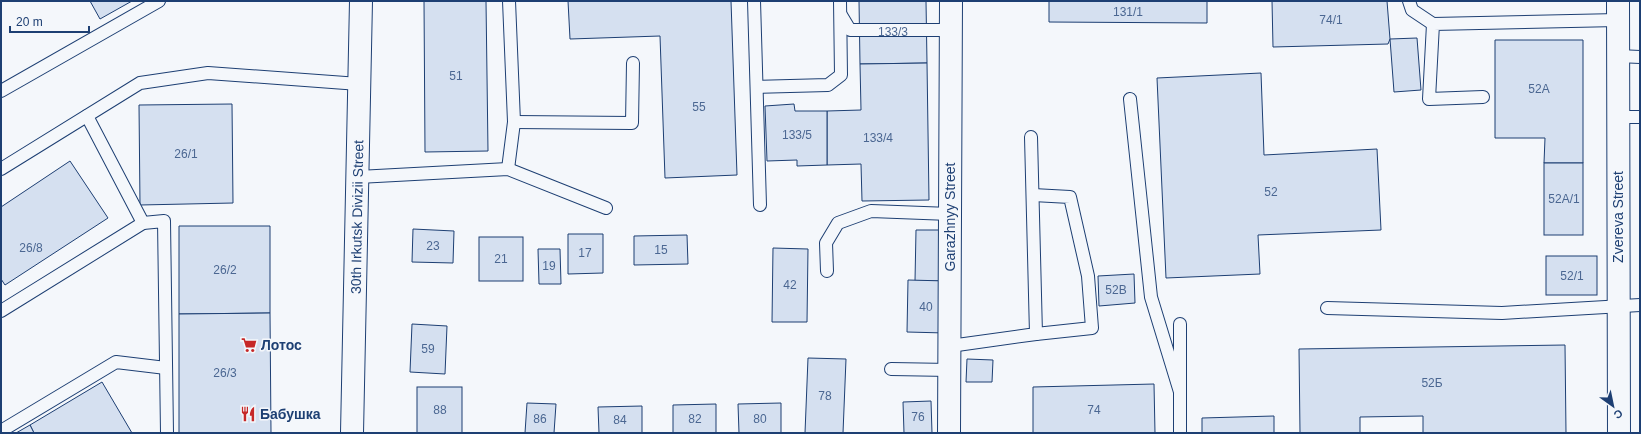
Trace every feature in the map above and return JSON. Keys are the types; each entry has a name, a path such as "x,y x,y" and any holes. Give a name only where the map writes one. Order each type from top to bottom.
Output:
{"street":[{"name":"30th Irkutsk Divizii Street","path":"352,433 361,1"},
{"name":"Garazhnyy Street","path":"949,433 951,1"},
{"name":"Zvereva Street","path":"1618,11 1619,433"}],"lane":[{"path":"1,90 159,1"},
{"path":"508,169 514,122 509,1"},
{"path":"754,1 760,205"},
{"path":"1409,1 1412,10 1433,24 1618,11"},
{"path":"757,87 828,85 841,75 840,7"},
{"path":"840,7 850,30 951,30"},
{"path":"1433,24 1429,99 1483,97"},
{"path":"1618,56 1640,57"},
{"path":"514,122 632,123 633,63"},
{"path":"1,168 140,83 208,73 359,84"},
{"path":"1130,99 1151,297 1180,392"},
{"path":"87,116 143,223"},
{"path":"1618,117 1640,117"},
{"path":"1031,138 1036,334"},
{"path":"358,177 508,169 606,208"},
{"path":"950,346 1092,328 1088,276 1070,197 1032,194"},
{"path":"827,271 826,244 838,222 871,211 950,214"},
{"path":"1,311 143,223 164,221 167,433"},
{"path":"1327,308 1502,313 1619,305 1640,305"},
{"path":"1180,324 1180,433"},
{"path":"1,431 116,362 166,368"},
{"path":"891,369 950,370"}],"building":[{"path":"90,1 132,1 100,19"},
{"path":"424,1 486,1 488,151 425,152"},
{"path":"568,1 731,1 737,175 665,178 660,36 570,39"},
{"path":"859,1 926,1 927,63 860,64"},
{"path":"1049,1 1207,1 1207,23 1049,22"},
{"path":"1272,1 1387,1 1390,39 1388,44 1273,47"},
{"path":"1417,38 1421,90 1394,92 1390,39"},
{"path":"1495,40 1583,40 1583,163 1544,163 1545,138 1495,138"},
{"path":"927,63 929,200 862,201 861,164 827,165 827,111 861,110 860,64"},
{"path":"1261,73 1264,155 1377,149 1381,230 1258,235 1260,274 1166,278 1157,78"},
{"path":"232,104 233,203 140,205 139,105"},
{"path":"794,104 795,111 827,111 827,165 797,166 797,160 767,161 765,106"},
{"path":"70,161 108,218 5,285 1,279 1,207"},
{"path":"1544,163 1583,163 1583,235 1544,235"},
{"path":"179,226 270,226 270,313 179,314"},
{"path":"413,229 454,231 453,263 412,262"},
{"path":"916,230 948,230 947,281 915,281"},
{"path":"568,234 603,234 603,273 568,274"},
{"path":"687,235 688,264 634,265 634,236"},
{"path":"479,237 523,237 523,281 479,281"},
{"path":"773,248 808,249 807,322 772,322"},
{"path":"538,249 560,249 561,284 539,284"},
{"path":"1546,256 1597,256 1597,295 1546,295"},
{"path":"1134,274 1135,303 1099,306 1098,276"},
{"path":"908,280 947,281 945,333 907,332"},
{"path":"270,313 271,433 179,433 179,314"},
{"path":"412,324 447,326 445,374 410,372"},
{"path":"1565,345 1566,433 1423,433 1423,416 1360,417 1360,433 1300,433 1299,349"},
{"path":"808,358 846,359 843,433 805,433"},
{"path":"967,359 993,360 992,382 966,382"},
{"path":"102,382 132,433 34,433 30,425"},
{"path":"1154,384 1155,433 1033,433 1033,387"},
{"path":"417,387 462,387 462,433 417,433"},
{"path":"931,401 932,433 904,433 903,402"},
{"path":"527,403 556,404 554,433 525,433"},
{"path":"781,403 781,433 739,433 738,404"},
{"path":"716,404 716,433 673,433 673,405"},
{"path":"642,406 642,433 599,433 598,407"},
{"path":"1274,416 1274,433 1202,433 1202,418"},
{"path":"30,425 34,433 16,433"}],"place":[{"name":"Лотос","path":"249,345"},
{"name":"Бабушка","path":"248,414"}]}
